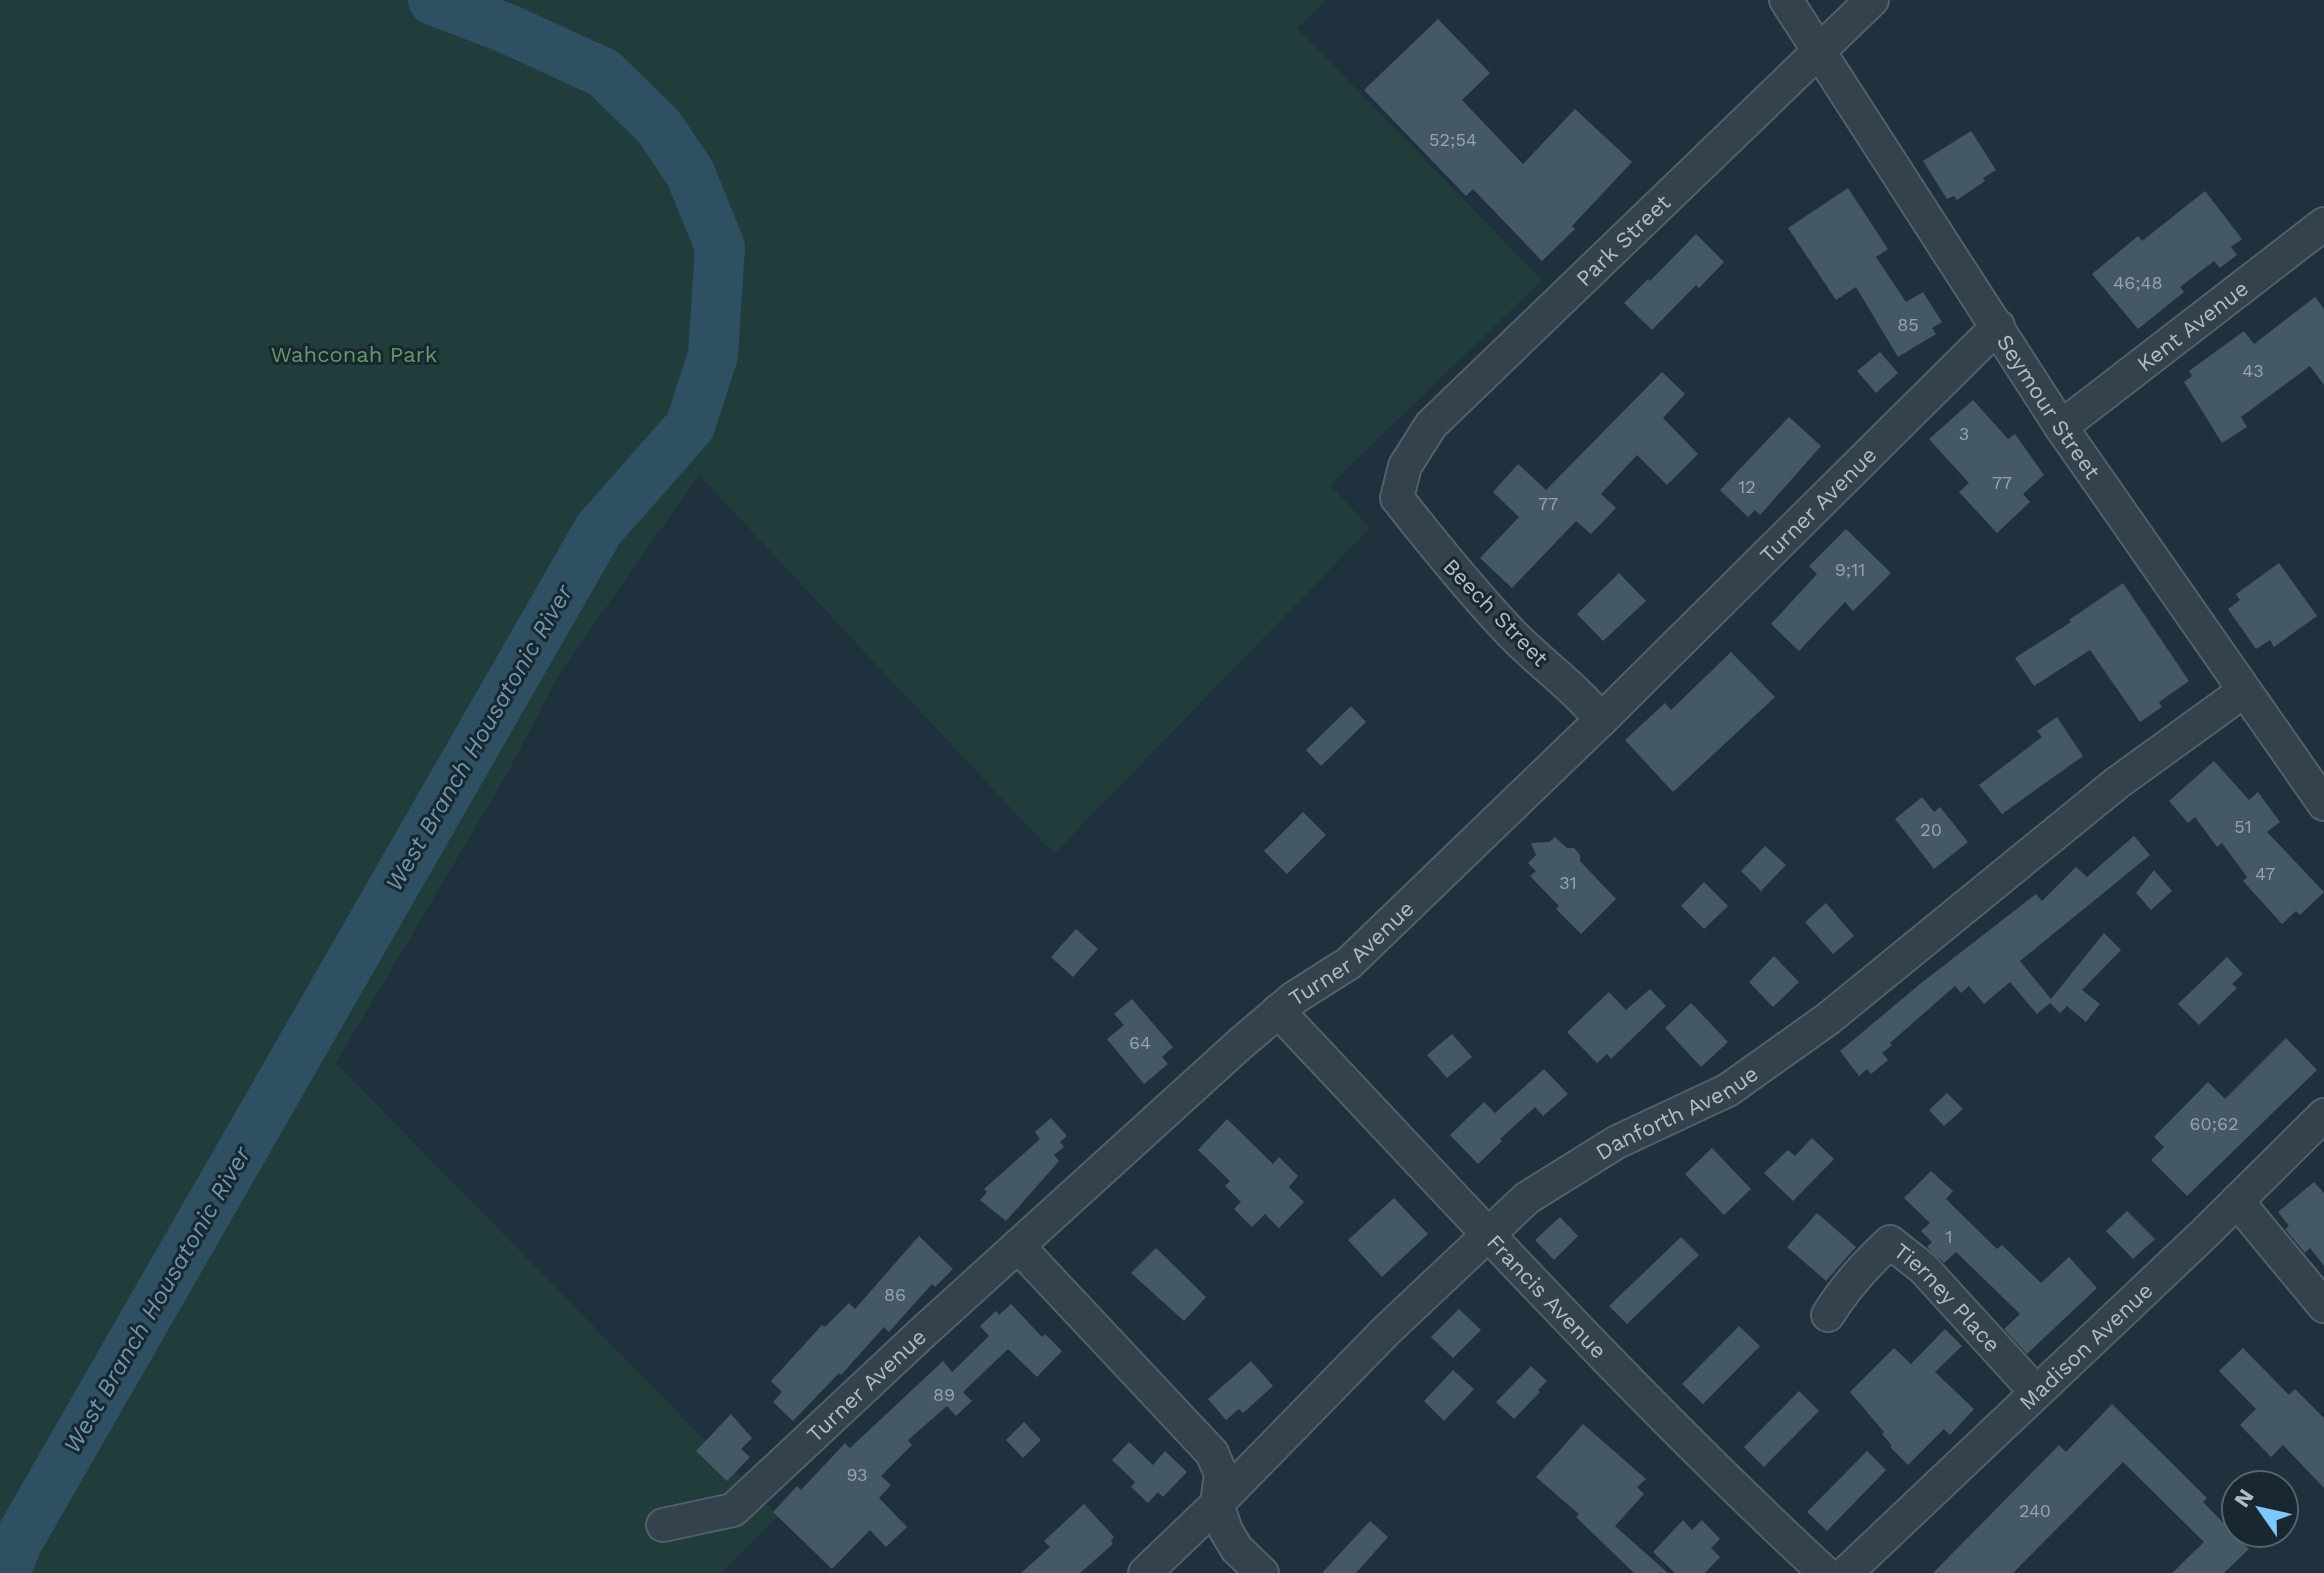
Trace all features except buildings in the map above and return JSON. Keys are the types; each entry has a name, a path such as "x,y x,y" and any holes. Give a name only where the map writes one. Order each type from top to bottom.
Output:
{"street":[{"name":"Seymour Street","path":"1786,0 2061,427 2324,804"},
{"name":"Park Street","path":"1397,498 1405,466 1431,425 1872,0"},
{"name":"Kent Avenue","path":"2061,427 2324,224"},
{"name":"Turner Avenue","path":"663,1525 733,1510 1278,1011 1349,963 1601,720 1998,326"},
{"name":"Beech Street","path":"1397,498 1451,568 1515,637 1582,696 1601,720"},
{"name":"Danforth Avenue","path":"1145,1573 1387,1330 1527,1198 1617,1142 1728,1090 1829,1018 2117,783 2244,691"},
{"name":"Francis Avenue","path":"1278,1011 1551,1302 1751,1505 1825,1573"},
{"name":"Madison Avenue","path":"1846,1573 2324,1115"},
{"path":"2237,1201 2324,1306"},
{"name":"Tierney Place","path":"1828,1315 1840,1295 1871,1258 1890,1242 1923,1268 2036,1392"},
{"path":"1018,1246 1212,1453 1221,1474 1217,1504 1226,1531 1237,1549 1262,1573"}],"green space":[{"name":"Wahconah Park","path":"0,0 1327,0 1297,28 1542,280 1330,485 1370,528 1054,854 699,475 559,674 507,774 336,1063 779,1516 720,1573 0,1573"}],"waterway":[{"name":"West Branch Housatonic River","path":"5,1573 17,1543 599,529 690,426 713,355 720,247 690,173 659,127 604,73 508,29 433,0"}]}
